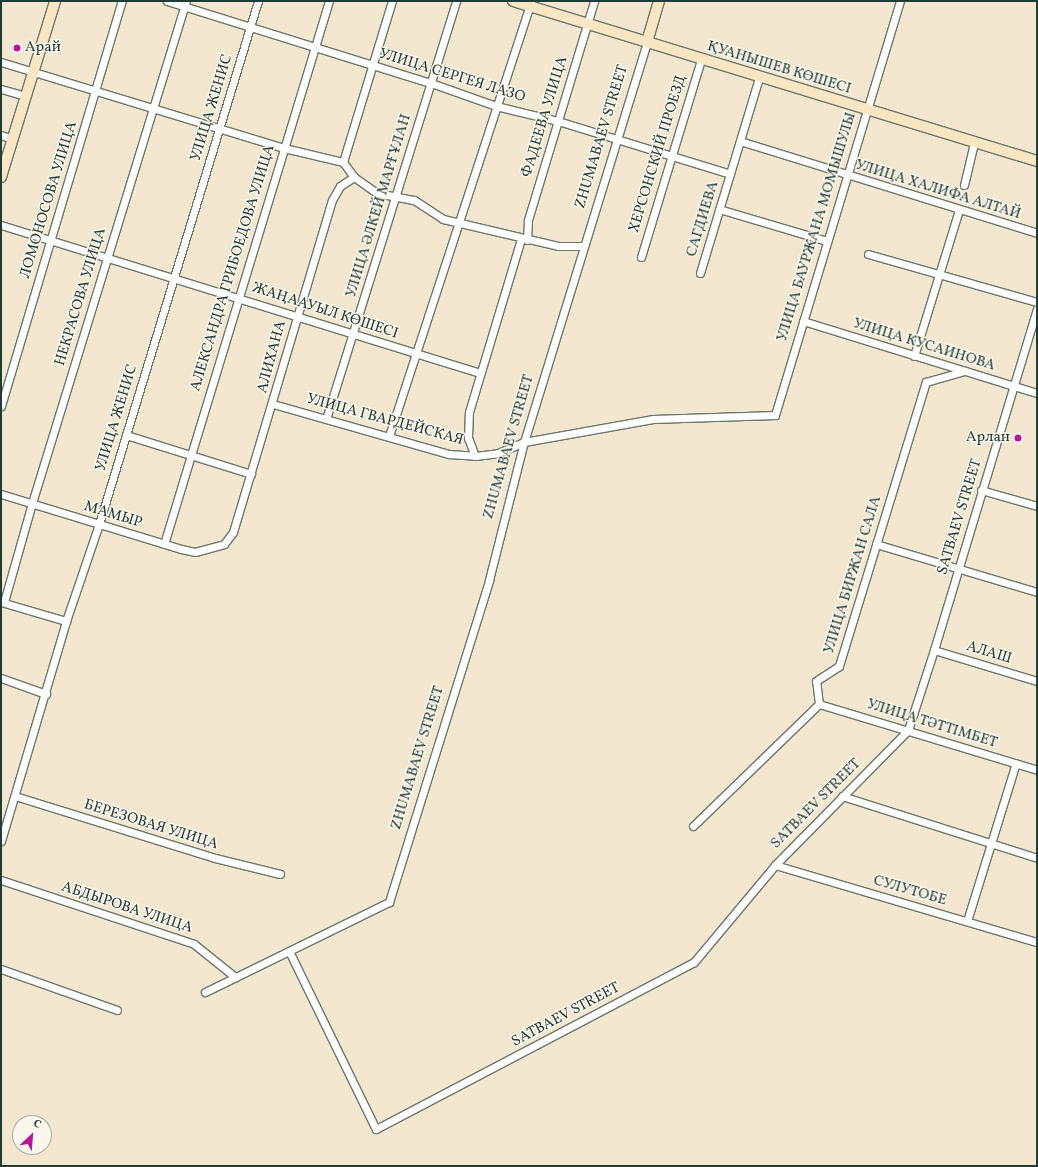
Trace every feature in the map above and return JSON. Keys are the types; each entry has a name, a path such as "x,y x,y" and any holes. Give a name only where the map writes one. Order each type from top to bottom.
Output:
{"street":[{"path":"1,176 55,1"},
{"name":"ЛОМОНОСОВА УЛИЦА","path":"1,406 122,1"},
{"name":"УЛИЦА СЕРГЕЯ ЛАЗО","path":"167,1 185,4 250,27 431,83 496,106 558,121 730,174"},
{"name":"УЛИЦА ЖЕНИС","path":"1,841 46,694 66,621 99,524 258,1"},
{"name":"АЛЕКСАНДРА ГРИБОЕДОВА УЛИЦА","path":"164,544 329,1"},
{"path":"342,162 392,1"},
{"name":"УЛИЦА ӘЛКЕЙ МАРҒҰЛАН","path":"326,419 354,333 394,196 456,1"},
{"name":"ҚУАНЫШЕВ КӨШЕСІ","path":"513,1 530,4 759,78 1037,161"},
{"name":"ФАДЕЕВА УЛИЦА","path":"475,456 470,448 468,428 469,412 480,373 524,240 528,220 594,1"},
{"name":"ZHUMABAEV STREET","path":"289,951 389,902 488,580 524,442 660,1"},
{"name":"УЛИЦА БАУРЖАНА МОМЫШУЛЫ","path":"775,415 900,1"},
{"name":"НЕКРАСОВА УЛИЦА","path":"3,602 185,4"},
{"path":"389,436 530,4"},
{"name":"ХЕРСОНСКИЙ ПРОЕЗД","path":"641,257 701,60"},
{"path":"1,62 219,129 284,148 342,162 354,177 377,193 414,200 444,219 458,224 524,240 558,246 584,246"},
{"name":"САГДИЕВА","path":"700,273 759,78"},
{"path":"1,89 18,94"},
{"path":"1,135 12,139"},
{"name":"УЛИЦА ХАЛИФА АЛТАЙ","path":"740,141 846,176 1037,233"},
{"path":"964,185 974,143"},
{"name":"АЛИХАНА","path":"218,546 224,544 233,532 273,404 296,315 332,200 340,186 354,177"},
{"path":"719,209 827,241"},
{"path":"914,356 959,210"},
{"name":"ЖАҢААУЫЛ КӨШЕСІ","path":"1,224 480,373"},
{"path":"868,254 939,276 1037,302"},
{"name":"SATBAEV STREET","path":"289,951 376,1130 694,962 775,865 908,730 934,650 981,490 1037,309"},
{"name":"УЛИЦА КУСАИНОВА","path":"803,321 1037,393"},
{"name":"УЛИЦА БИРЖАН САЛА","path":"819,704 816,681 839,666 926,382 964,371"},
{"name":"УЛИЦА ГВАРДЕЙСКАЯ","path":"273,404 449,454 475,456 498,453 524,442 653,418 775,415"},
{"path":"126,436 251,474"},
{"path":"981,490 1037,506"},
{"name":"МАМЫР","path":"1,494 194,552 218,546"},
{"path":"876,544 958,567 1037,592"},
{"path":"3,602 66,621"},
{"name":"АЛАШ","path":"934,650 1037,681"},
{"path":"1,678 46,694"},
{"path":"693,826 819,704"},
{"name":"УЛИЦА ТӘТТІМБЕТ","path":"819,704 1037,770"},
{"path":"967,921 1016,763"},
{"name":"БЕРЕЗОВАЯ УЛИЦА","path":"15,796 214,858 280,874"},
{"path":"842,796 1037,858"},
{"name":"СУЛУТОБЕ","path":"775,865 1037,942"},
{"name":"АБДЫРОВА УЛИЦА","path":"1,880 194,944 235,977"},
{"path":"205,992 289,951"},
{"path":"1,969 117,1010"}],"place":[{"name":"Арай","path":"17,48"},
{"name":"Арлан","path":"1018,438"}]}
